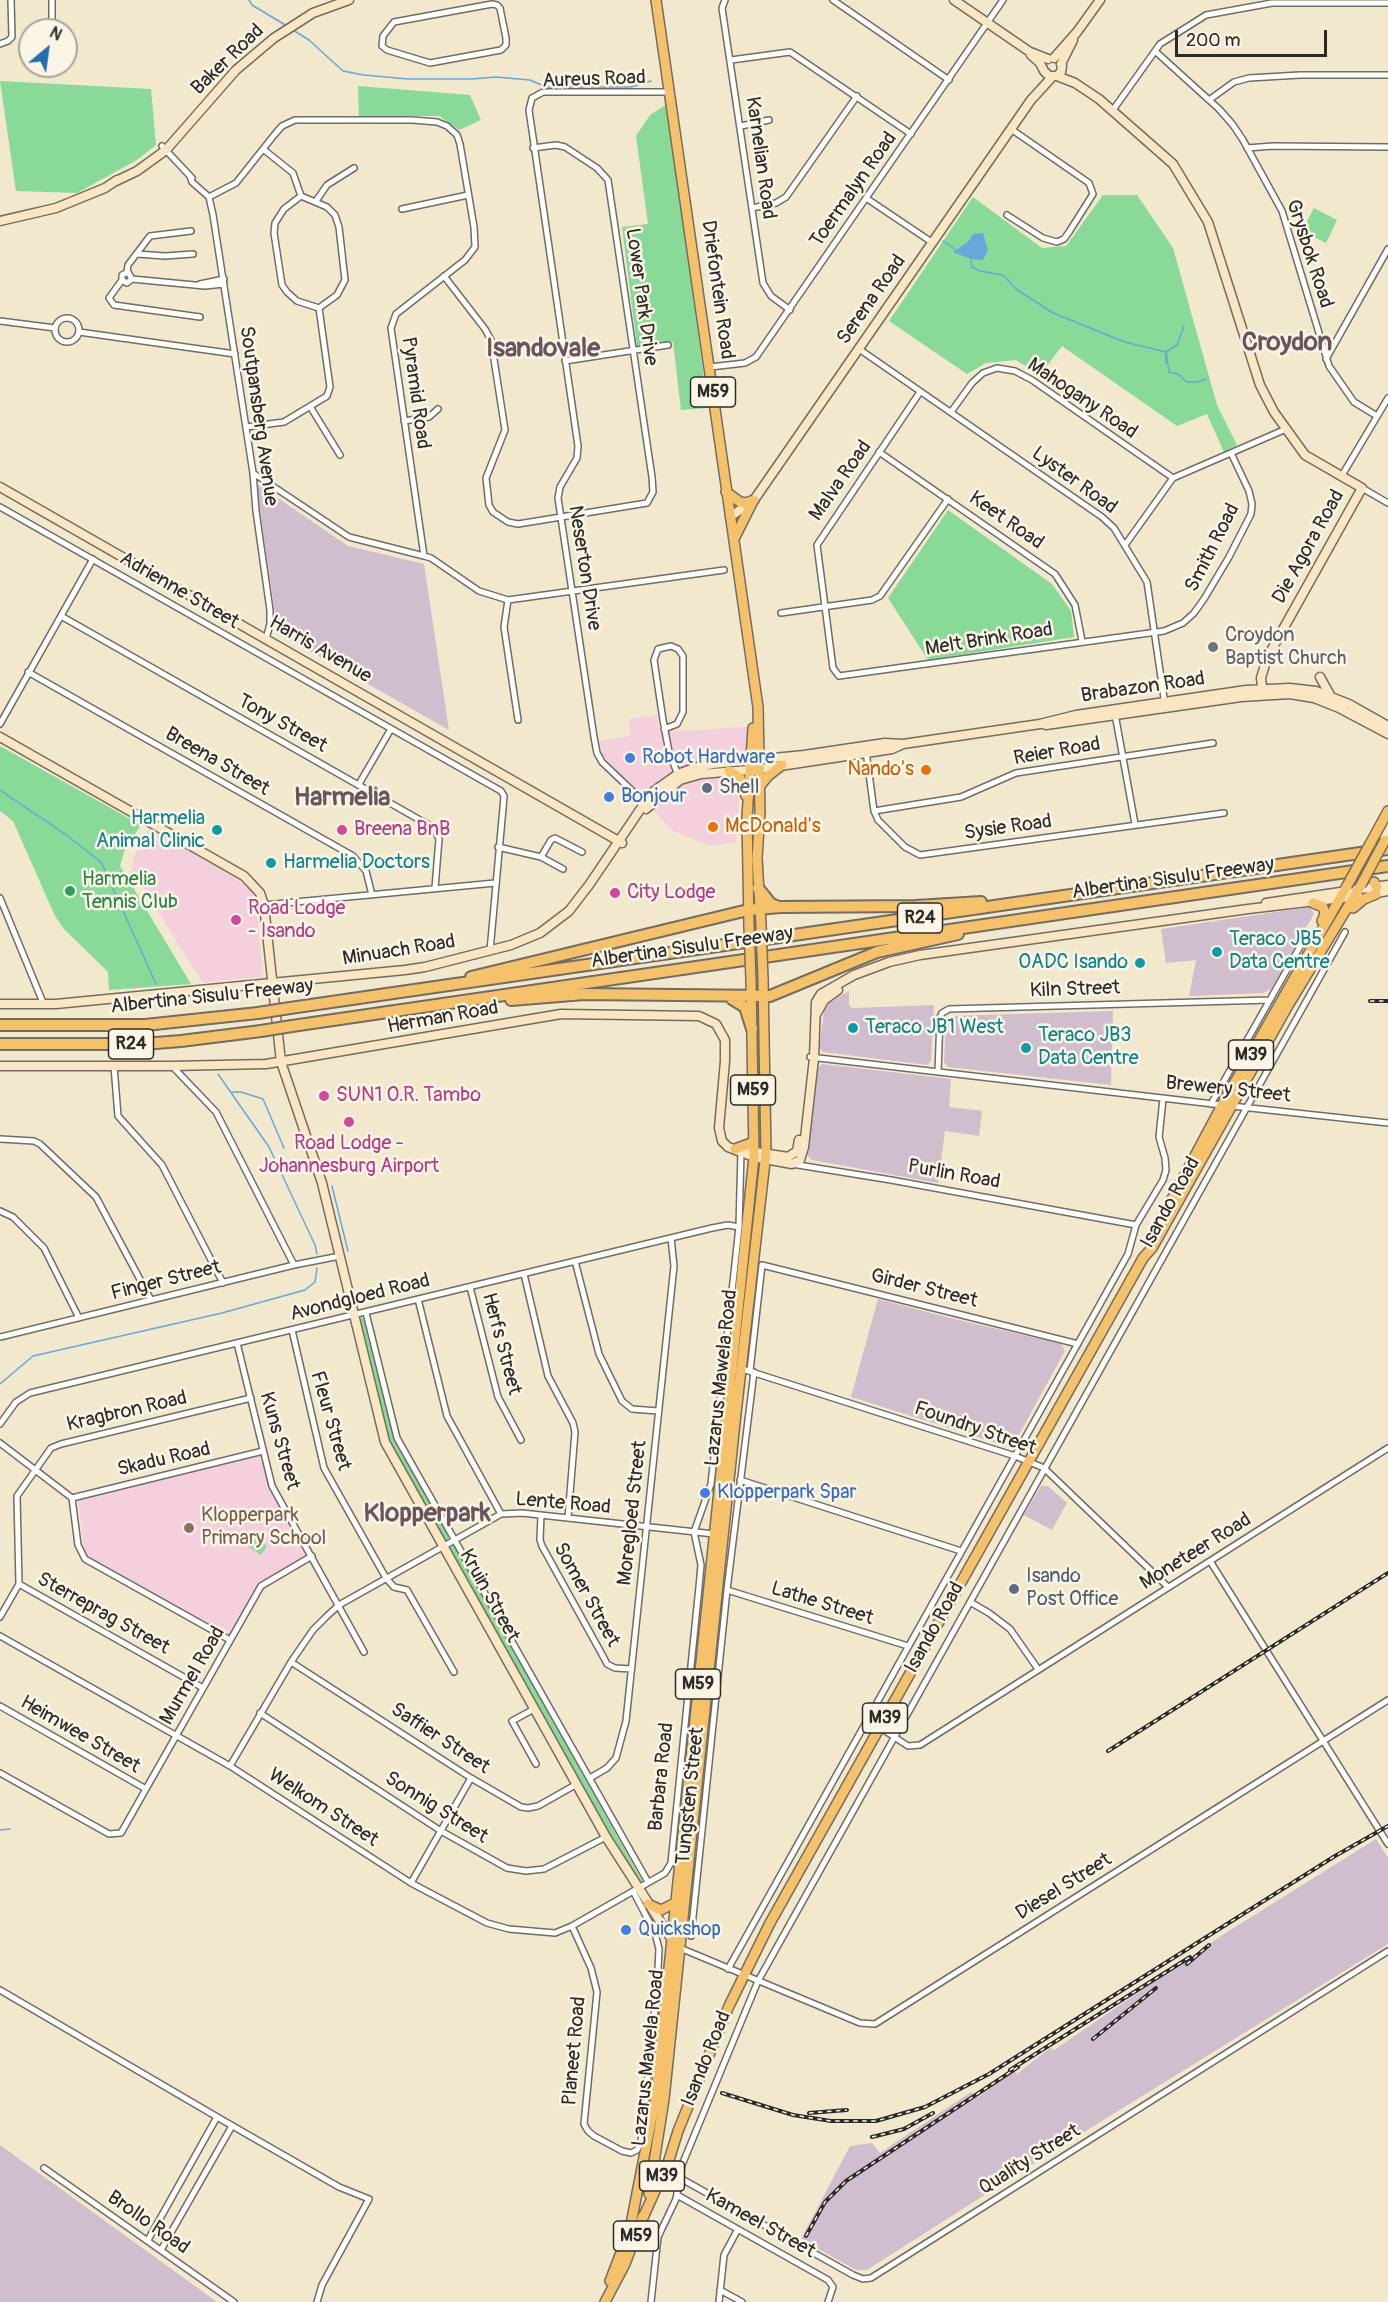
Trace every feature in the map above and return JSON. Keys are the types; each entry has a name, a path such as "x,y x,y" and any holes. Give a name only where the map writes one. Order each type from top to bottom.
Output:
{"highway":[{"name":"Albertina Sisulu Freeway","path":"0,1025 145,1025 258,1013 963,911 1387,841"},
{"name":"Albertina Sisulu Freeway","path":"0,1044 143,1044 261,1030 1388,866"},
{"path":"758,888 771,904 780,907"},
{"path":"451,984 491,971 760,908 949,905 1015,898 1029,900"},
{"path":"474,999 497,1001 584,994 763,997 779,994 877,952 1005,921"},
{"path":"718,996 737,1000 743,1005 752,1029"}],"main road":[{"name":"Baker Road","path":"0,221 24,218 56,208 137,171 164,148 236,70 281,32 313,14 350,0"},
{"name":"Driefontein Road","path":"656,0 726,492 747,621 755,693 755,765"},
{"path":"954,0 1020,45 1035,54 1057,62 1075,83 1113,110 1173,164 1203,212 1216,243 1260,385 1286,429 1305,455 1362,488"},
{"path":"1057,62 1100,0"},
{"path":"1020,45 1043,69 1075,83"},
{"path":"1055,76 1061,72 1057,62"},
{"name":"Serena Road","path":"730,517 753,502 1011,129 1034,94 1043,69 1057,62"},
{"name":"Serena Road","path":"1034,94 1055,76"},
{"name":"Harris Avenue","path":"0,488 619,843"},
{"name":"Die Agora Road","path":"1262,692 1261,678 1267,658 1362,488"},
{"path":"726,492 740,502 753,502"},
{"path":"734,539 753,502"},
{"path":"1320,677 1325,689 1332,696"},
{"name":"Brabazon Road","path":"755,765 866,750 892,749 903,744 1040,724 1055,719 1297,688 1332,696 1388,726"},
{"name":"Brabazon Road","path":"1262,692 1314,698 1352,714 1388,734"},
{"path":"0,737 244,876 259,890 264,905"},
{"name":"Brabazon Road","path":"755,765 782,765 866,750"},
{"path":"679,777 729,771 755,765"},
{"path":"679,777 698,767 755,765"},
{"name":"Lazarus Mawela Road","path":"604,2302 625,2264 642,2220 655,2165 766,1156 763,979 757,858 760,786 755,765"},
{"name":"Lazarus Mawela Road","path":"599,2302 625,2246 636,2205 655,2101 714,1534 744,1370 754,1150 748,910 748,801 755,765"},
{"path":"760,786 782,765"},
{"path":"729,771 740,778 748,801"},
{"name":"Minuach Road","path":"0,1004 44,1005 425,968 522,941 553,924 569,911 647,804 679,777"},
{"name":"Isando Road","path":"1227,1106 1317,937 1388,811"},
{"name":"Isando Road","path":"642,2220 669,2160 678,2131 743,1975 770,1923 1143,1258 1162,1214 1387,841"},
{"path":"1373,862 1372,876 1376,887"},
{"path":"1248,909 1274,902 1388,885"},
{"path":"1376,887 1388,891"},
{"path":"1340,921 1376,887"},
{"path":"792,1164 800,1160 804,1147 817,1013 816,1002 821,994 854,975 889,962 920,955 1248,909 1313,903 1343,892"},
{"path":"1313,903 1322,905 1325,910 1317,937"},
{"name":"Kruin Street","path":"264,905 280,1062 314,1157 355,1314 385,1442 636,1889 679,1948"},
{"name":"Herman Road","path":"0,1064 172,1066 280,1062 561,1014 699,1016 716,1024 724,1040 725,1061 719,1128 723,1143 740,1150 754,1150 766,1156"},
{"path":"766,1156 788,1157 797,1151 813,1054"},
{"path":"740,1150 754,1150"},
{"name":"Purlin Road","path":"766,1156 792,1164"},
{"path":"714,1534 721,1525 727,1506"},
{"path":"648,1904 662,1910 675,1903"},
{"name":"Isando Road","path":"655,2165 678,2131"},
{"name":"M39","path":"636,2205 655,2165"}],"street":[{"path":"0,44 8,42 12,37 11,0"},
{"path":"52,0 52,18"},
{"path":"465,0 466,8"},
{"name":"Karnelian Road","path":"725,0 722,8 764,288 771,296 790,309"},
{"path":"833,0 949,80"},
{"name":"Toermalyn Road","path":"710,367 745,363 752,360 790,309 1003,0"},
{"path":"1113,110 1164,41 1200,17 1214,12 1272,3 1388,3"},
{"path":"492,4 499,6 506,38 504,48 428,63 383,47 383,36 394,22 466,8 492,4"},
{"name":"Grysbok Road","path":"1155,51 1233,125 1247,148 1282,210 1326,358 1354,402 1377,416"},
{"path":"731,60 790,52 911,134"},
{"path":"1209,100 1234,82 1249,78 1300,75 1388,75"},
{"name":"Aureus Road","path":"529,110 532,98 543,92 670,92"},
{"path":"752,208 776,203 786,197 857,96"},
{"name":"Neserton Drive","path":"529,110 578,450 575,461 558,493 571,592 597,753 602,762 647,804"},
{"name":"Pyramid Road","path":"209,197 236,183 282,126 300,119 437,122 452,130 459,139 474,227 474,247 470,255 396,314 391,323 392,346 424,556"},
{"path":"741,126 769,120"},
{"path":"1007,214 1043,238 1057,242 1064,239 1093,194 1089,183 1011,129"},
{"name":"Lower Park Drive","path":"533,148 556,145 565,147 597,168 606,177 653,488 652,497 647,503 560,517"},
{"path":"1247,148 1273,146 1388,147"},
{"path":"164,148 209,197"},
{"path":"263,149 292,173 301,196"},
{"path":"316,201 327,185 354,168"},
{"path":"402,209 468,195"},
{"path":"301,196 316,201 332,211 337,220 345,274 341,290 319,308"},
{"path":"301,196 279,214 274,233 284,289 297,301 319,308"},
{"name":"Soutpansberg Avenue","path":"209,197 253,473 270,610 270,624 266,639"},
{"path":"866,198 933,243"},
{"path":"191,231 153,234 148,238 128,265 127,272 122,275 122,280 109,298 114,305 200,317"},
{"path":"1326,358 1388,249"},
{"path":"137,254 158,256 193,254"},
{"path":"127,272 131,274 132,279"},
{"path":"444,276 491,340 505,430 486,478 490,508 502,519 514,524 560,517"},
{"path":"122,280 127,283 132,279 200,284 224,282"},
{"path":"246,427 284,422 326,398 330,389 319,308"},
{"path":"69,318 75,321 79,332 75,339 63,341 56,336 55,328 61,319 69,318"},
{"path":"0,321 55,328"},
{"path":"79,332 235,354"},
{"path":"565,361 668,345"},
{"name":"Lyster Road","path":"859,349 1102,517 1114,528 1147,582 1165,705"},
{"name":"Mahogany Road","path":"951,412 972,382 983,373 997,368 1016,371 1173,478"},
{"name":"Malva Road","path":"833,668 817,544 920,392"},
{"path":"1341,477 1388,398"},
{"path":"311,408 340,455"},
{"path":"404,421 429,417 438,409"},
{"path":"1125,545 1173,478 1286,429"},
{"name":"Keet Road","path":"879,452 1055,574 1075,605 1083,641"},
{"name":"Smith Road","path":"1154,632 1164,631 1183,623 1196,610 1229,557 1247,522 1252,508 1251,499 1231,453"},
{"path":"253,473 349,537 431,558 479,591 508,600 724,570"},
{"path":"1362,488 1388,503"},
{"path":"781,613 872,600 880,596 948,499"},
{"name":"Adrienne Street","path":"0,507 499,790 504,797 498,847"},
{"path":"0,724 93,560"},
{"path":"508,600 504,627 518,720"},
{"name":"Tony Street","path":"61,616 436,830 439,840 435,888"},
{"name":"Melt Brink Road","path":"833,668 839,676 846,676 1154,632"},
{"path":"664,729 680,722 683,712 683,658 680,650 671,646 658,649 654,657 664,729 669,752 679,777"},
{"name":"Breena Street","path":"28,672 353,856 366,871 372,894"},
{"path":"1115,713 1135,824"},
{"path":"359,784 391,729"},
{"name":"Reier Road","path":"874,811 960,797 1016,772 1213,743"},
{"name":"Sysie Road","path":"866,750 874,811 885,829 909,850 920,855 1224,813"},
{"path":"541,857 554,838 559,838 582,852"},
{"path":"490,951 498,847 541,857 563,869"},
{"path":"264,905 495,882"},
{"path":"0,898 44,1005"},
{"name":"Isando Road","path":"651,2302 658,2236 677,2195 682,2165 758,1981 1345,932"},
{"path":"1211,1104 1306,936"},
{"name":"Kiln Street","path":"938,1072 940,1017 944,1011 1269,1000"},
{"name":"Brewery Street","path":"813,1054 938,1072 1163,1099 1388,1123"},
{"path":"114,1066 118,1116 162,1165 223,1283"},
{"path":"172,1066 219,1117 294,1265"},
{"name":"Isando Road","path":"728,1969 1128,1254 1136,1225 1166,1170 1160,1137 1163,1099"},
{"path":"0,1139 38,1142 96,1197 151,1300"},
{"path":"694,1532 711,1484 739,1227 740,1150"},
{"name":"Purlin Road","path":"792,1164 1136,1225"},
{"path":"0,1211 13,1217 44,1248 79,1318"},
{"name":"Avondgloed Road","path":"0,1424 16,1402 30,1393 671,1238 728,1225 739,1227"},
{"name":"Moregloed Street","path":"590,1778 611,1764 619,1752 626,1721 674,1260 671,1238"},
{"name":"Finger Street","path":"0,1337 294,1265 340,1256"},
{"path":"575,1261 599,1354 622,1401 633,1409 658,1411"},
{"name":"Tungsten Street","path":"691,1936 740,1480 744,1370 762,1265"},
{"name":"Girder Street","path":"762,1265 1078,1344"},
{"path":"524,1274 548,1376 571,1419 575,1432 568,1518"},
{"name":"Herfs Street","path":"470,1287 498,1397 520,1440"},
{"path":"418,1299 447,1416 501,1514"},
{"name":"Kruin Street","path":"366,1313 397,1438 648,1882"},
{"name":"Fleur Street","path":"292,1330 324,1468 386,1578"},
{"name":"Kuns Street","path":"237,1343 272,1486 364,1652"},
{"name":"Foundry Street","path":"744,1370 1015,1456 1044,1468 1168,1587"},
{"name":"Kragbron Road","path":"19,1584 17,1498 19,1491 34,1470 56,1445 251,1398"},
{"path":"0,1443 72,1498 78,1545 85,1559 231,1640"},
{"name":"Moneteer Road","path":"867,1719 908,1746 920,1744 1388,1448"},
{"name":"Skadu Road","path":"72,1498 263,1451"},
{"path":"740,1480 961,1551"},
{"name":"Lente Road","path":"230,1766 312,1630 339,1605 501,1514 541,1515 714,1534"},
{"name":"Somer Street","path":"541,1515 542,1546 604,1658 615,1668 631,1670"},
{"name":"Barbara Road","path":"636,1889 665,1873 671,1863 700,1577 700,1562 694,1532"},
{"name":"Murmel Road","path":"0,1773 109,1834 116,1835 122,1832 262,1585 312,1556"},
{"path":"1210,1561 1388,1844"},
{"path":"386,1578 394,1587 407,1590 454,1672"},
{"path":"0,1617 19,1584"},
{"name":"Sterreprag Street","path":"19,1584 203,1688"},
{"name":"Lathe Street","path":"727,1590 908,1646"},
{"path":"970,1602 1010,1629 1038,1669"},
{"name":"Welkom Street","path":"0,1636 230,1766 411,1883 476,1919 492,1925 549,1933 561,1931 636,1889"},
{"name":"Saffier Street","path":"291,1662 520,1807 528,1808 543,1804 577,1784"},
{"name":"Diesel Street","path":"743,1975 860,2024 875,2024 1388,1700"},
{"name":"Heimwee Street","path":"0,1706 146,1789"},
{"path":"534,1709 512,1721 536,1764"},
{"name":"Sonnig Street","path":"260,1713 441,1831 507,1868 526,1872 551,1867 606,1837"},
{"path":"411,1883 471,1778"},
{"name":"Planeet Road","path":"572,1926 591,1968 597,1992 584,2124 594,2136 622,2151 634,2152 641,2142 659,1949 655,1933 636,1889"},
{"path":"679,1948 743,1975"},
{"name":"Quality Street","path":"680,2178 854,2276 862,2279 871,2278 1388,1951"},
{"path":"0,1990 339,2187 369,2199 322,2285 316,2302"},
{"path":"148,2240 217,2117"},
{"path":"161,2250 232,2126"},
{"name":"Brollo Road","path":"45,2168 234,2302"},
{"name":"Kameel Street","path":"677,2195 828,2280 833,2289 828,2302"},
{"path":"719,2302 724,2255 738,2229"},
{"path":"720,2290 742,2302"}],"shaded area":[{"path":"256,483 348,546 424,564 449,730 278,633"},
{"path":"657,715 659,732 747,727 746,762 731,763 739,798 736,842 710,846 673,831 602,755 599,741 631,736 629,719"},
{"path":"149,829 234,877 255,893 263,977 202,982 131,868"},
{"name":"Teraco JB5 Data Centre","path":"1310,907 1314,914 1271,989 1263,993 1189,996 1196,960 1166,963 1161,929"},
{"path":"849,991 849,1005 852,1008 934,1005 931,1061 927,1065 823,1052 819,1047 825,1005"},
{"name":"Teraco JB3 Data Centre","path":"1113,1011 1111,1085 948,1067 944,1062 946,1021 951,1016"},
{"path":"822,1064 951,1079 949,1107 982,1111 979,1136 945,1131 938,1183 812,1160 807,1155 817,1069"},
{"path":"878,1299 1061,1344 1065,1351 1015,1442 1006,1446 851,1397"},
{"name":"Klopperpark Primary School","path":"262,1455 312,1559 259,1589 229,1641 85,1559 78,1497"},
{"path":"1041,1486 1048,1486 1067,1503 1052,1530 1024,1515"},
{"path":"1376,1839 1388,1858 1388,1944 1063,2145 867,2270 856,2270 801,2239 850,2146 872,2143 880,2153 971,2092 977,2098 1014,2070 1017,2074 1050,2048 1054,2050 1224,1934"},
{"path":"0,2145 217,2302 0,2302"}],"green space":[{"path":"0,81 151,89 156,145 137,160 77,193 16,191"},
{"path":"358,86 470,95 481,120 459,130 439,116 359,116"},
{"path":"667,104 708,408 681,410 673,342 637,347 622,227 648,224 636,136 650,115"},
{"path":"1103,195 1137,195 1173,248 1217,405 1237,445 1224,452 1207,414 1177,426 1062,346 1040,375 1016,360 986,363 967,374 889,321 973,197 1042,248 1066,246"},
{"path":"1314,208 1337,220 1326,243 1302,231"},
{"path":"948,510 1052,584 1071,611 1074,637 928,660 888,598"},
{"path":"0,746 141,825 125,849 120,866 191,984 109,990 108,972 64,929 55,916 13,821 0,811"},
{"path":"359,1318 363,1318 394,1437 448,1535 448,1540 442,1539 391,1449"},
{"path":"248,1532 267,1546 261,1555 242,1542"},
{"path":"451,1546 456,1547 642,1881 639,1882 627,1866 449,1552"}],"water":[{"path":"983,233 988,251 983,260 971,259 953,252 968,242 973,234"}],"waterway":[{"path":"249,0 252,5 287,26"},
{"path":"293,30 309,40 343,71 364,75 408,79 496,77 530,80 546,87 631,87 651,81"},
{"path":"943,241 955,249"},
{"path":"971,259 972,267 980,271 1003,275 1016,289 1053,313 1125,342 1166,352 1177,345 1184,326"},
{"path":"1166,363 1166,352 1169,372 1178,374 1187,382 1206,379"},
{"path":"0,790 65,834 101,862 156,984"},
{"path":"218,1074 269,1147 315,1245 317,1254"},
{"path":"232,1092 241,1092 263,1099 284,1148"},
{"path":"332,1186 348,1251"},
{"path":"0,1384 33,1356 222,1313 305,1290 315,1282 317,1268"},
{"path":"0,1830 10,1829"}],"railway":[{"path":"1370,1001 1388,1001"},
{"path":"1108,1751 1388,1573"},
{"path":"722,2093 793,2115 831,2121 876,2121 925,2107 989,2074 1335,1856 1388,1826"},
{"path":"1187,1964 1209,1945"},
{"path":"1010,2070 1190,1957"},
{"path":"1093,2039 1156,1988"},
{"path":"806,2236 825,2202 846,2181 1018,2067"},
{"path":"809,2113 847,2110"},
{"path":"872,2137 904,2129 933,2113"}],"place":[{"name":"Croydon Baptist Church","path":"1213,647"},
{"name":"Robot Hardware","path":"630,758"},
{"name":"Nando's","path":"926,770"},
{"name":"Shell","path":"707,788"},
{"name":"Bonjour","path":"609,797"},
{"name":"McDonald's","path":"713,827"},
{"name":"Harmelia Animal Clinic","path":"217,830"},
{"name":"Breena BnB","path":"342,830"},
{"name":"Harmelia Doctors","path":"271,863"},
{"name":"Harmelia Tennis Club","path":"70,891"},
{"name":"City Lodge","path":"615,893"},
{"name":"Road Lodge - Isando","path":"236,920"},
{"name":"Teraco JB5 Data Centre","path":"1217,952"},
{"name":"OADC Isando","path":"1140,963"},
{"name":"Teraco JB1 West","path":"853,1028"},
{"name":"Teraco JB3 Data Centre","path":"1026,1048"},
{"name":"SUN1 O.R. Tambo","path":"324,1096"},
{"name":"Road Lodge - Johannesburg Airport","path":"349,1122"},
{"name":"Klopperpark Spar","path":"705,1493"},
{"name":"Klopperpark Primary School","path":"189,1528"},
{"name":"Isando Post Office","path":"1014,1589"},
{"name":"Quickshop","path":"626,1930"}],"district":[{"name":"Croydon","path":"1287,343"},
{"name":"Isandovale","path":"543,349"},
{"name":"Harmelia","path":"342,798"},
{"name":"Klopperpark","path":"427,1514"}]}
